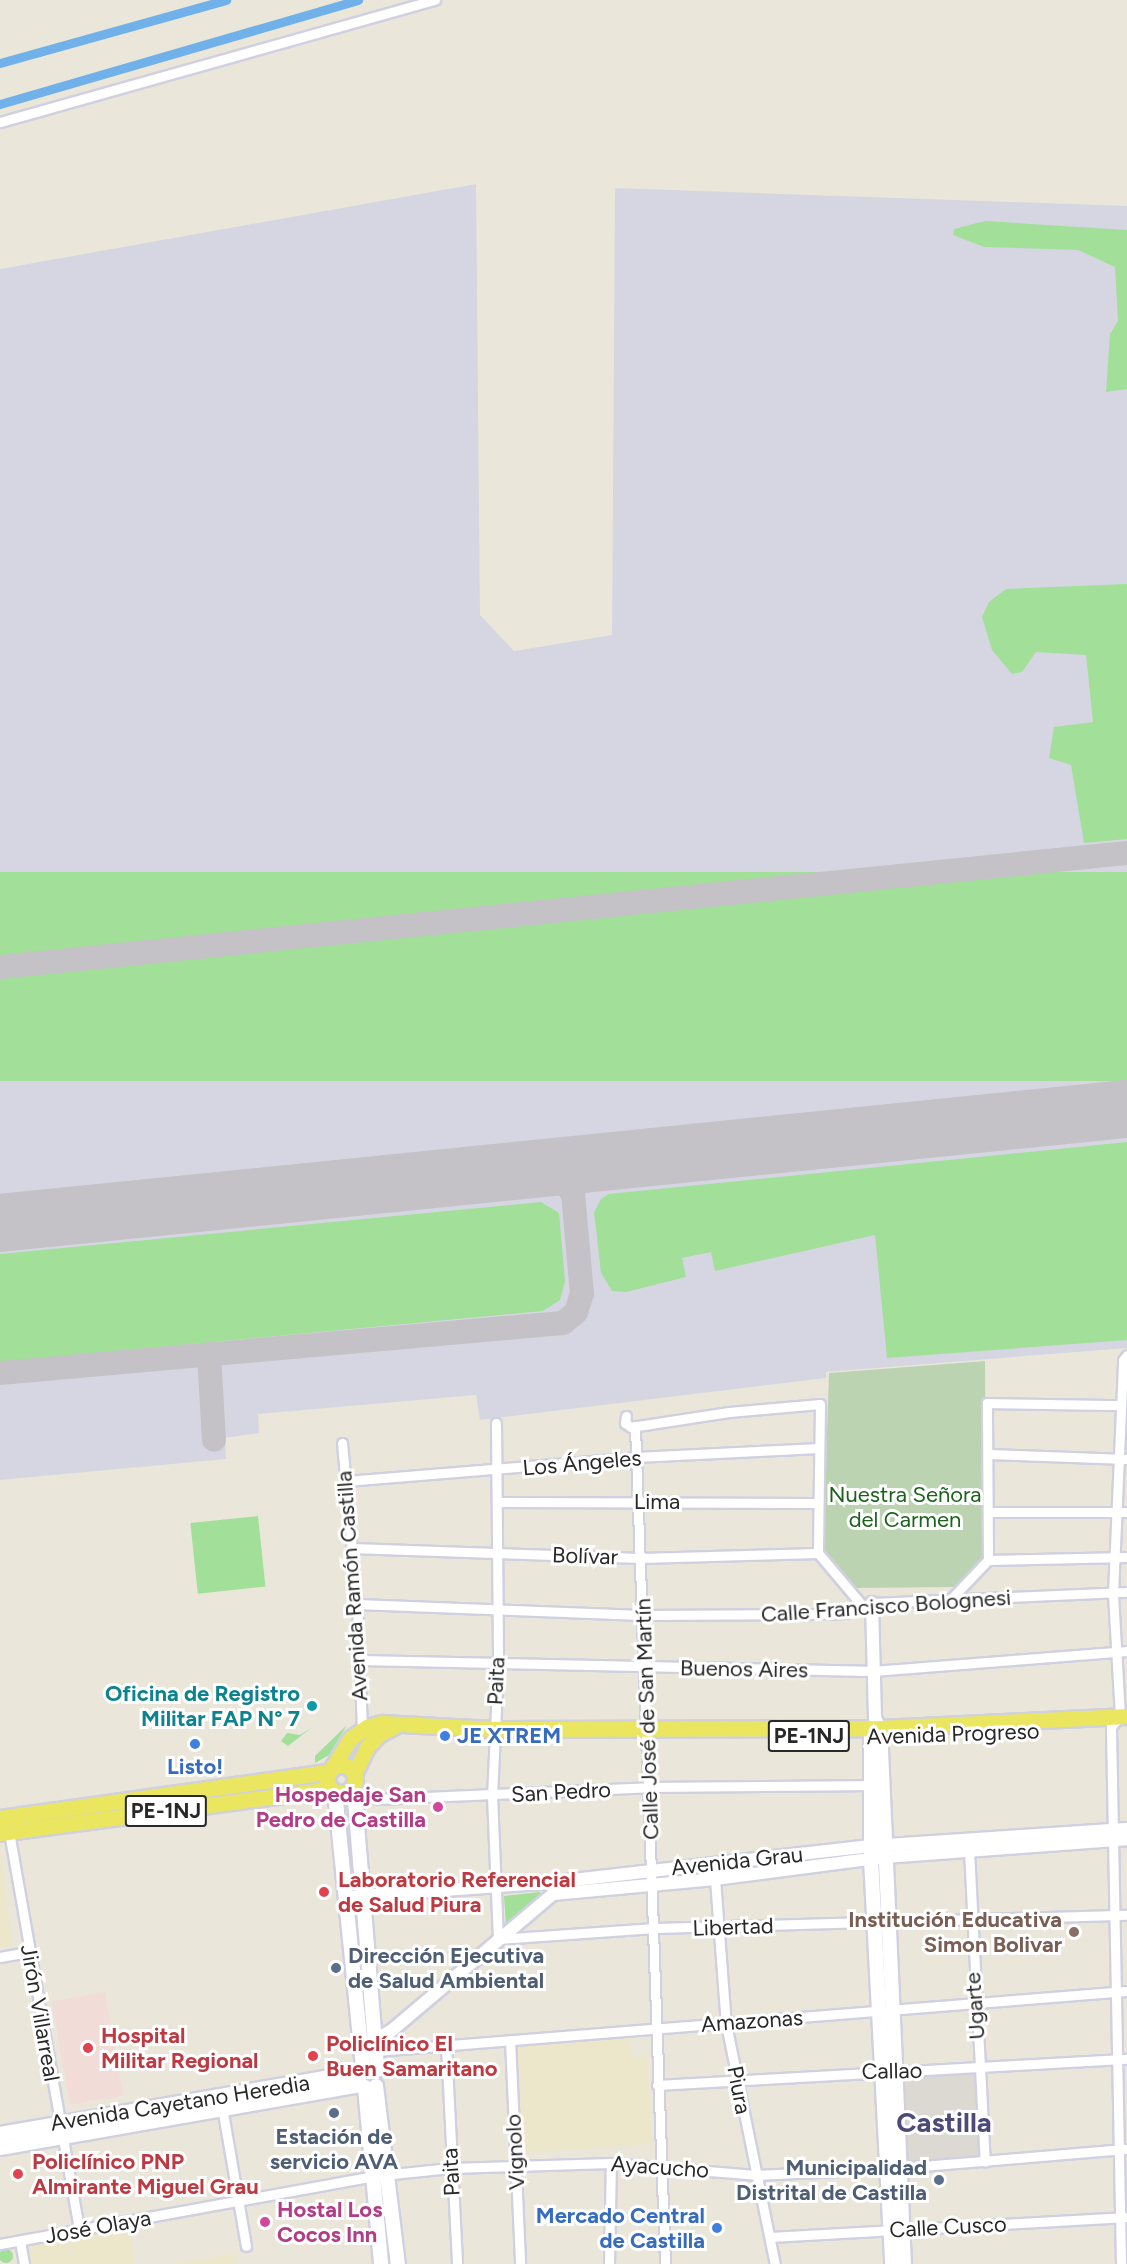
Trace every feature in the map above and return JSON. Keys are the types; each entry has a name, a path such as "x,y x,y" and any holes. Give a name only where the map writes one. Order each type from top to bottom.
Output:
{"main road":[{"name":"Avenida Progreso","path":"362,1730 371,1725 401,1723 493,1729 509,1736 648,1731 876,1730 1121,1721"},
{"path":"381,2264 367,2078 347,1897 344,1787 378,1735 401,1723"},
{"path":"362,1730 351,1738 330,1771 355,1800 376,2045 367,2078 387,2175 398,2264"},
{"path":"876,1730 877,1852 896,2230 892,2264"},
{"name":"PE-1NJ","path":"0,1818 280,1779 330,1771 341,1765 344,1787 4,1832"},
{"path":"280,1779 282,1795"},
{"path":"220,1788 222,1803"},
{"name":"Avenida Cayetano Heredia","path":"0,2134 60,2130 222,2107 367,2078"},
{"name":"Avenida Cayetano Heredia","path":"0,2148 60,2130 367,2078"},
{"path":"896,2230 904,2264"}],"street":[{"path":"0,122 435,0"},
{"path":"1121,2264 1124,2218 1122,2059 1115,1992 1112,1834 1121,1721 1113,1593 1123,1513 1124,1459 1120,1405 1126,1356"},
{"path":"950,1601 988,1560 988,1402 1120,1405"},
{"path":"626,1416 626,1426 635,1426 729,1412 820,1404 818,1553 866,1604 876,1730"},
{"name":"Paita","path":"496,1423 498,1665 493,1729 492,1796 498,1939"},
{"name":"Calle José de San Martín","path":"635,1426 654,1885 655,2028 665,2264"},
{"name":"Avenida Ramón Castilla","path":"342,1443 357,1604 362,1730"},
{"name":"Los Ángeles","path":"346,1481 498,1471 636,1457 819,1448"},
{"path":"989,1454 1124,1459"},
{"name":"Lima","path":"498,1502 817,1503"},
{"path":"989,1512 1123,1513"},
{"name":"Bolívar","path":"351,1548 640,1558 818,1553"},
{"path":"988,1560 1127,1557"},
{"name":"Calle Francisco Bolognesi","path":"357,1604 642,1616 845,1613 866,1604 1127,1592"},
{"name":"Buenos Aires","path":"360,1660 498,1665 873,1671 1127,1651"},
{"name":"San Pedro","path":"344,1787 369,1799 492,1796 649,1787 876,1785"},
{"name":"Avenida Grau","path":"498,1939 553,1894 715,1879 877,1852 969,1850 1112,1834 1127,1829"},
{"name":"Jirón Villarreal","path":"4,1832 29,1952 79,2230"},
{"name":"Avenida Grau","path":"347,1897 1112,1834 1127,1839"},
{"name":"Ugarte","path":"969,1850 974,2003 985,2162"},
{"name":"Piura","path":"715,1879 726,2024 775,2264"},
{"name":"Libertad","path":"498,1939 655,1928 717,1928 970,1917 1127,1915"},
{"path":"376,2045 498,1939"},
{"path":"0,1957 29,1952"},
{"name":"Amazonas","path":"376,2045 446,2045 1127,1991"},
{"name":"Vignolo","path":"510,2040 520,2264"},
{"name":"Paita","path":"446,2045 457,2264"},
{"name":"Callao","path":"657,2085 888,2071 979,2069 1122,2059"},
{"path":"222,2107 246,2246"},
{"name":"Ayacucho","path":"373,2176 451,2168 611,2163 662,2165 756,2175 893,2169 1123,2150"},
{"path":"609,2264 611,2163"},
{"name":"José Olaya","path":"0,2244 373,2176"},
{"name":"Calle Cusco","path":"770,2237 1124,2218"},
{"path":"20,2241 24,2264"}],"shaded area":[{"path":"476,184 480,615 514,651 612,635 615,188 1127,206 1127,1348 826,1372 826,1378 480,1420 476,1395 258,1414 259,1433 225,1438 226,1459 0,1480 0,269"},
{"path":"0,1849 13,1946 0,1948"},
{"name":"Hospital Militar Regional","path":"105,1992 123,2095 70,2105 52,2001"},
{"path":"629,2036 632,2057 647,2056 652,2144 525,2153 521,2148 517,2050 522,2045"},
{"path":"979,2069 985,2162 900,2168 893,2075"},
{"path":"128,2227 135,2264 31,2264 29,2252 33,2245"},
{"path":"234,2254 236,2264 170,2264"}],"green space":[{"path":"985,221 1127,230 1127,389 1106,392 1110,334 1118,321 1115,267 1078,250 984,247 953,235 954,229"},
{"path":"1127,584 1127,839 1084,843 1071,765 1049,758 1054,727 1093,722 1086,655 1036,652 1022,672 1012,674 992,650 982,617 989,602 1006,589"},
{"path":"0,872 1127,872 1127,1081 0,1081"},
{"path":"1127,1142 1127,1340 887,1358 875,1235 715,1271 711,1252 682,1258 686,1277 626,1292 612,1291 601,1273 594,1212 601,1199 609,1194"},
{"path":"541,1202 559,1213 565,1281 560,1300 543,1311 0,1362 0,1254"},
{"name":"Nuestra Señora del Carmen","path":"985,1361 986,1556 955,1587 851,1588 823,1554 829,1373"},
{"path":"258,1516 265,1587 198,1594 190,1523"},
{"path":"347,1725 329,1755 315,1763 315,1756"},
{"path":"311,1728 288,1746 281,1741 287,1733 300,1735"},
{"path":"540,1892 542,1897 506,1926 504,1896"},
{"path":"378,2188 382,2188 382,2264 378,2264"},
{"path":"3,2249 9,2249 13,2256 9,2263 3,2263 -1,2259 -1,2253"}],"waterway":[{"path":"0,63 226,0"},
{"path":"0,104 358,0"}],"taxiway":[{"path":"0,967 1127,853"},
{"path":"573,1194 578,1177 596,1163"},
{"path":"0,1373 563,1323 576,1312 582,1294 573,1194 553,1167"},
{"path":"209,1354 214,1440"}],"runway":[{"path":"0,1223 1127,1109"}],"place":[{"name":"Oficina de Registro Militar FAP N° 7","path":"312,1706"},
{"name":"JE XTREM","path":"445,1736"},
{"name":"Listo!","path":"195,1744"},
{"name":"Hospedaje San Pedro de Castilla","path":"438,1807"},
{"name":"Laboratorio Referencial de Salud Piura","path":"324,1892"},
{"name":"Institución Educativa Simon Bolivar","path":"1074,1932"},
{"name":"Dirección Ejecutiva de Salud Ambiental","path":"336,1968"},
{"name":"Hospital Militar Regional","path":"88,2048"},
{"name":"Policlínico El Buen Samaritano","path":"313,2056"},
{"name":"Estación de servicio AVA","path":"334,2113"},
{"name":"Policlínico PNP Almirante Miguel Grau","path":"18,2174"},
{"name":"Municipalidad Distrital de Castilla","path":"939,2180"},
{"name":"Hostal Los Cocos Inn","path":"265,2222"},
{"name":"Mercado Central de Castilla","path":"717,2228"}],"district":[{"name":"Castilla","path":"944,2122"}]}
